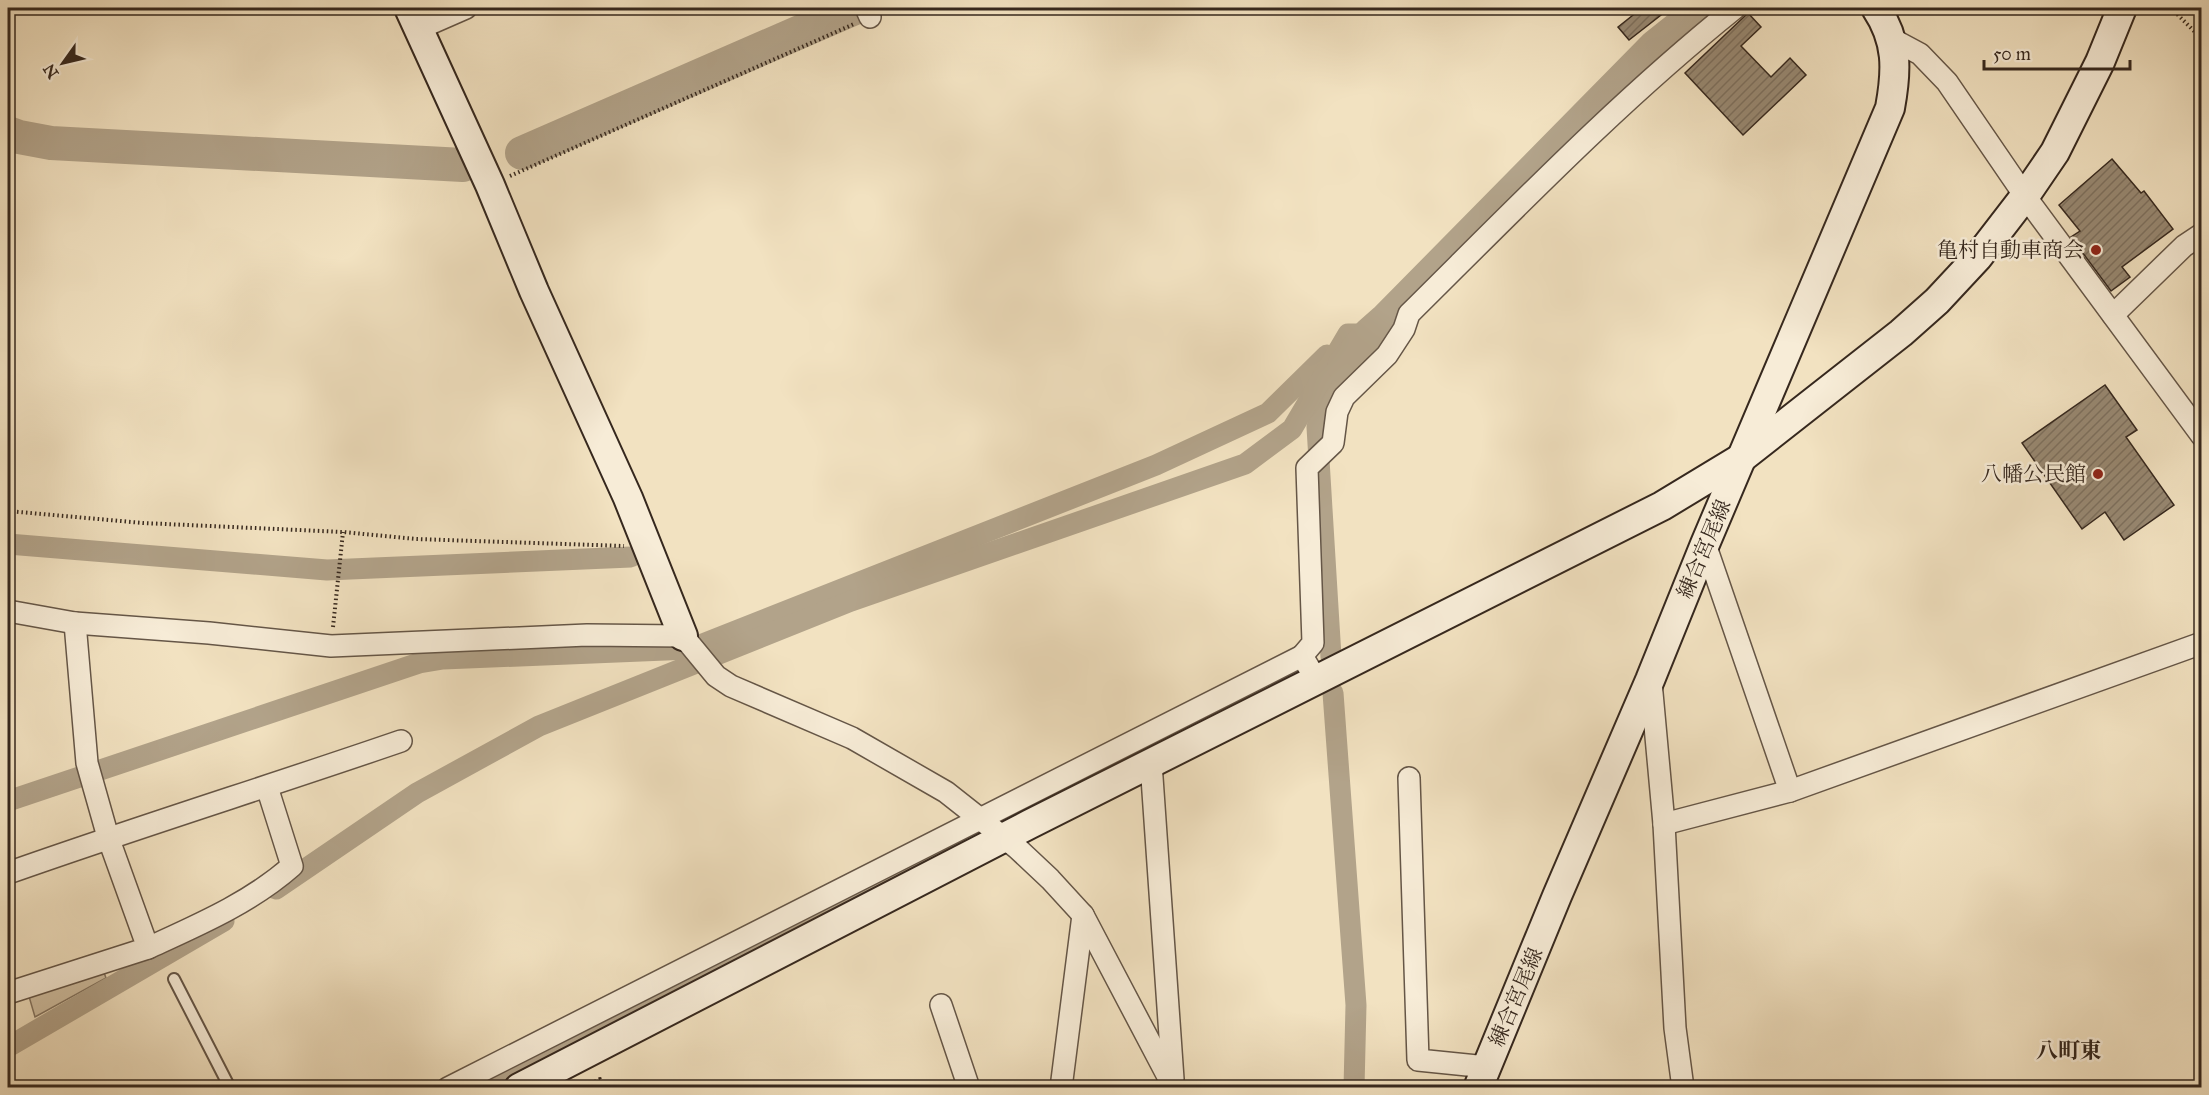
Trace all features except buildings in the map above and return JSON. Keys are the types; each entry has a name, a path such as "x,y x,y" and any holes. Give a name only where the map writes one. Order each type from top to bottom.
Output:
{"street":[{"path":"466,8 413,18 490,185 534,291 648,547 686,640 716,676 731,686 852,738 946,792 1004,837 1050,879 1083,915 1174,1087"},
{"path":"1309,668 1312,643 1307,468 1334,443 1337,412 1344,398 1387,355 1404,329 1409,314 1592,133 1691,43 1735,8"},
{"name":"練合宮尾線","path":"1482,1077 1890,108 1896,78 1892,39 1888,25 1876,8"},
{"path":"448,1088 980,819 1662,506 1743,457 1901,333 1937,301 1978,257 2025,196 2060,142 2100,62 2122,8"},
{"path":"1892,39 1920,54 1947,82 2025,196 2202,436"},
{"path":"2113,315 2184,246 2202,234"},
{"path":"1705,544 1790,791"},
{"path":"8,611 75,623 209,633 332,646 587,635 686,640"},
{"path":"75,623 87,763 108,837 148,948"},
{"path":"1664,824 1790,791 2202,643"},
{"path":"519,1088 1151,763 1309,668"},
{"path":"1650,680 1664,824 1675,1028 1683,1088"},
{"path":"8,873 108,837 267,787 401,741"},
{"path":"1151,763 1174,1087"},
{"path":"1409,778 1419,1060 1482,1077"},
{"path":"8,993 148,948 229,910 280,876 292,866 267,787"},
{"path":"1060,1088 1083,915"},
{"path":"941,1005 969,1088"}],"lane":[{"path":"174,979 230,1088"}],"path":[{"path":"2170,8 2202,39"},
{"path":"490,185 868,13"},
{"path":"8,511 143,523 343,532 416,539 648,547"},
{"path":"332,646 343,532"},
{"path":"583,1088 600,1079 604,1088"}],"shaded area":[{"path":"103,970 106,978 35,1017 28,993"}],"waterway":[{"path":"522,153 855,8"},
{"path":"1344,366 1370,334 1656,46 1704,8"},
{"path":"8,133 51,143 463,165"},
{"path":"276,889 417,793 539,726 851,601 1245,464 1292,429 1348,334 1370,334"},
{"path":"8,801 419,663 443,659 690,649 1156,465 1268,413 1327,355"},
{"path":"1331,657 1317,427 1344,366"},
{"path":"8,544 327,570 631,557"},
{"path":"1333,693 1356,1005 1354,1088"},
{"path":"476,1088 956,843"},
{"path":"8,1047 224,921"}],"place":[{"name":"亀村自動車商会","path":"2096,250"},
{"name":"八幡公民館","path":"2098,474"}],"district":[{"name":"八町東","path":"2069,1050"}]}
